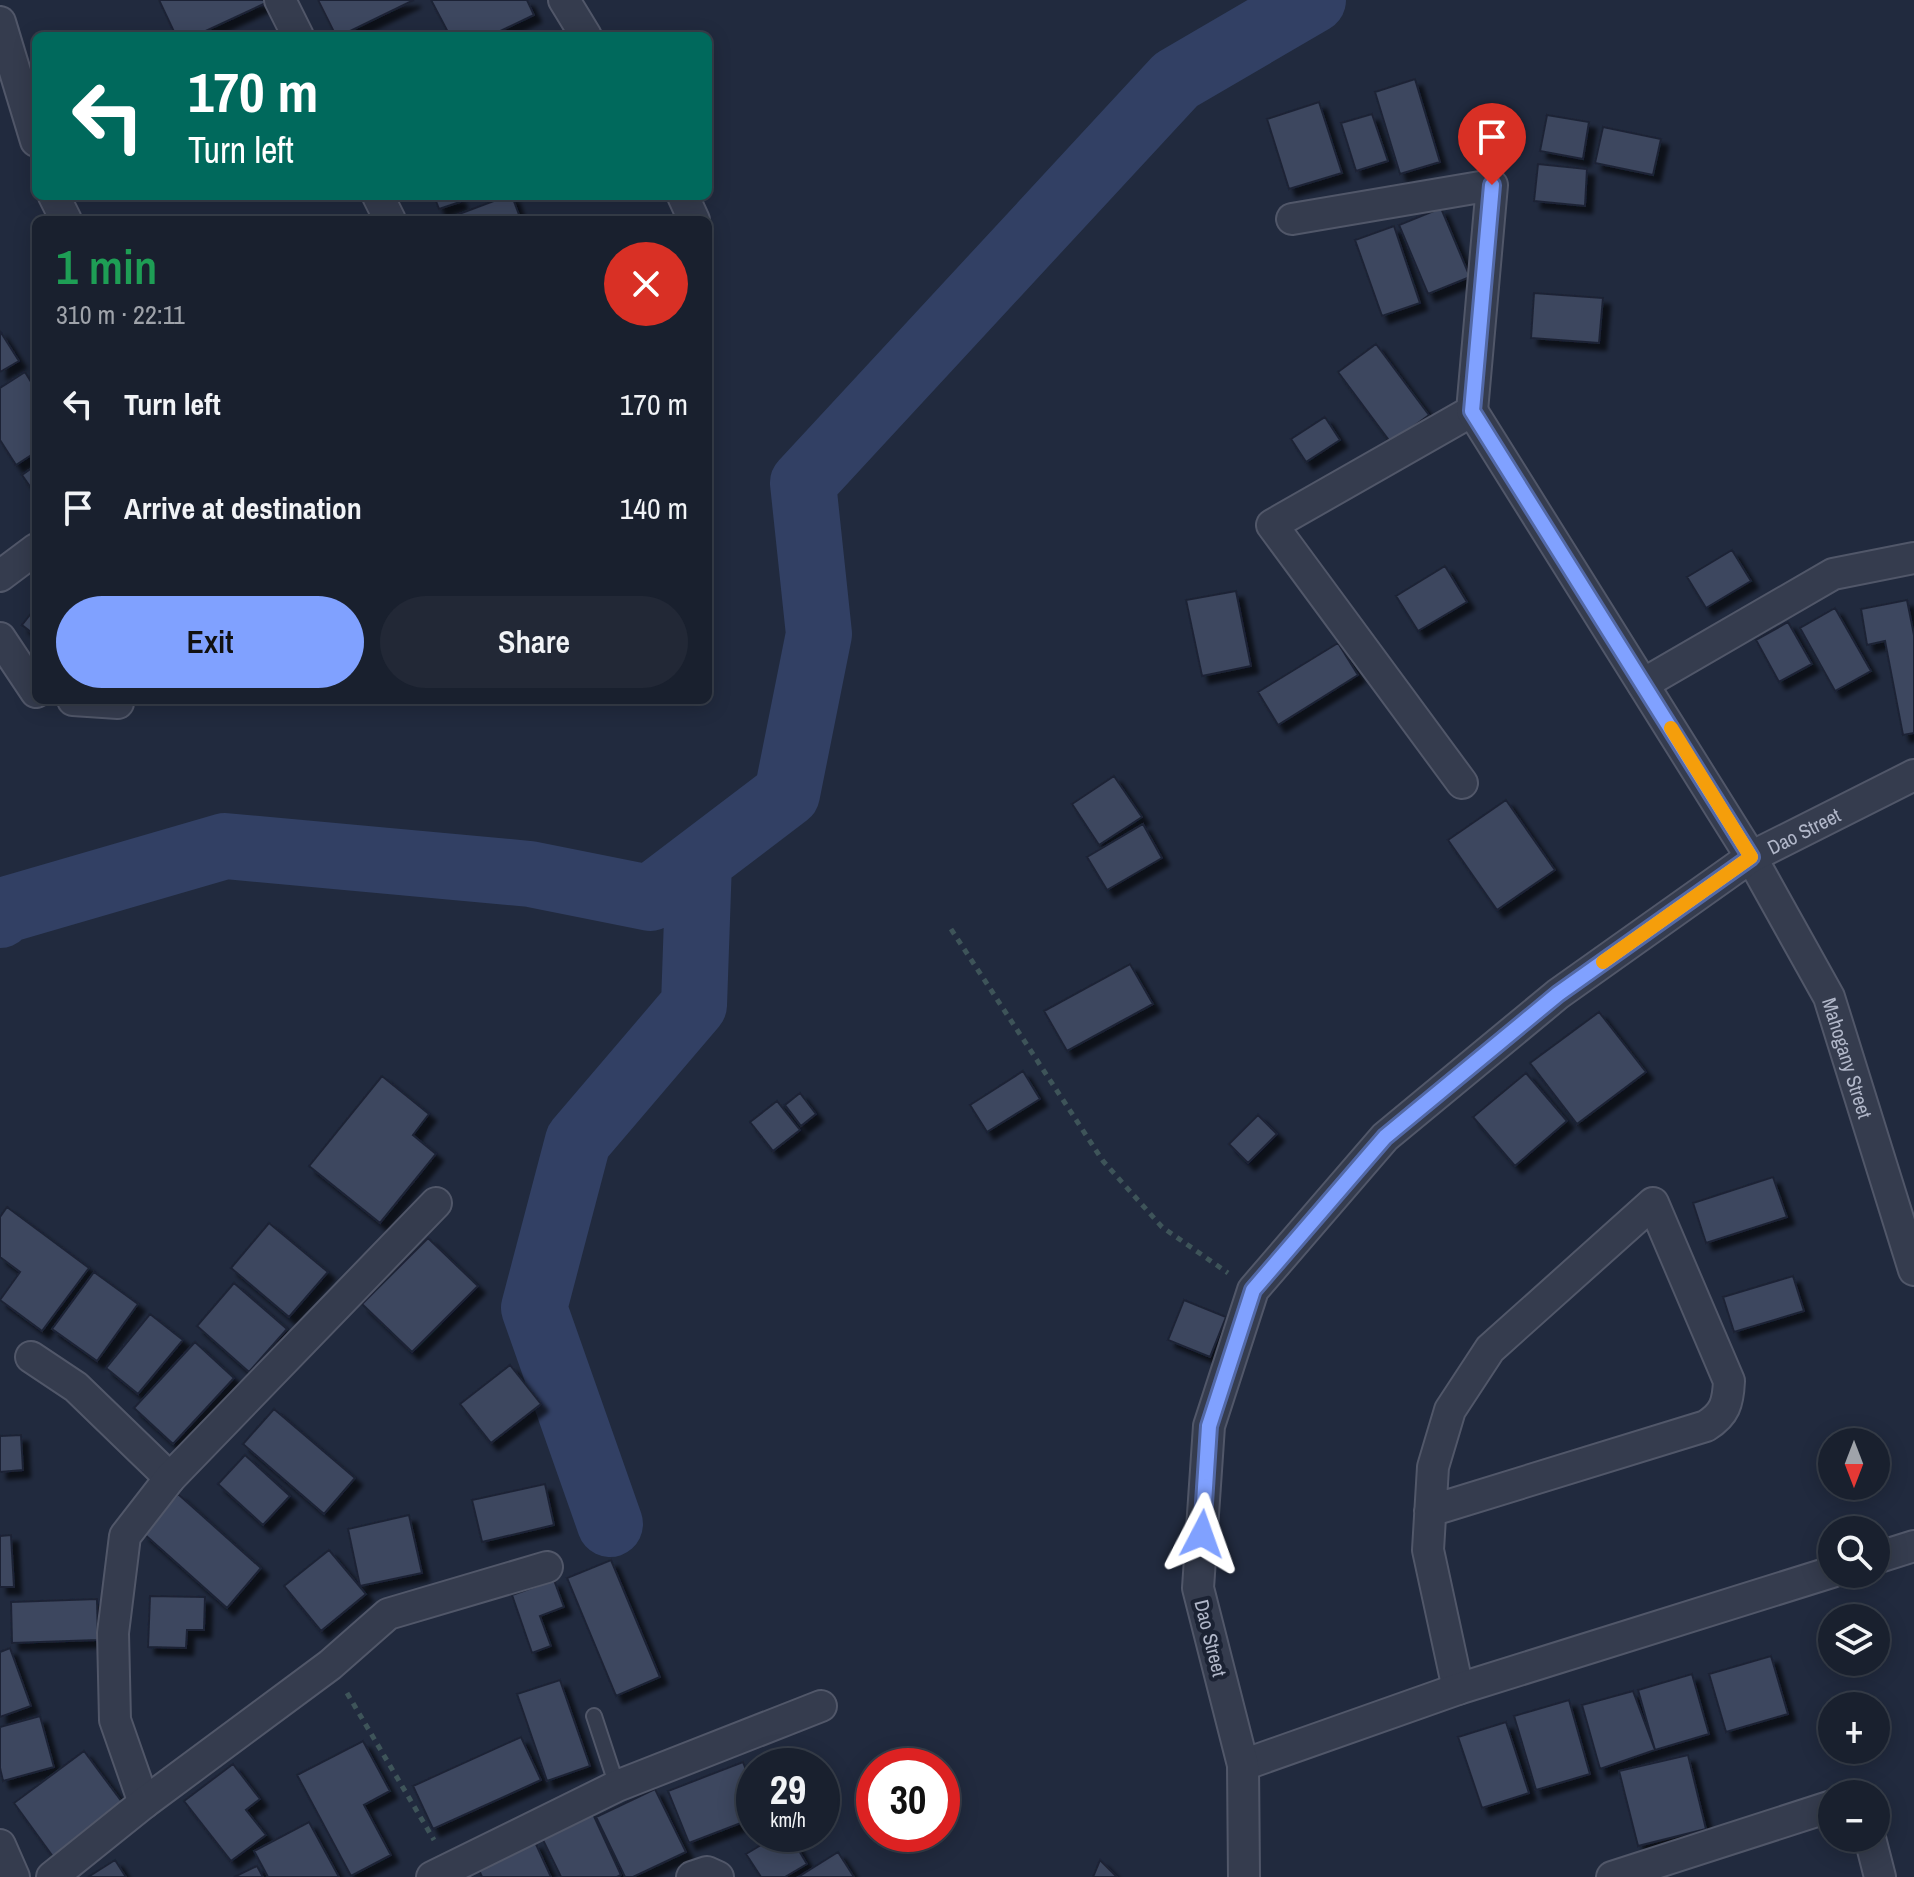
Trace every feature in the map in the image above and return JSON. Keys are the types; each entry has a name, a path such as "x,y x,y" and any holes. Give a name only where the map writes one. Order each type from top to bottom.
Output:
{"street":[{"path":"280,0 296,32"},
{"path":"564,0 584,32"},
{"path":"0,22 32,128"},
{"path":"1292,219 1492,185 1472,411 1272,525 1462,783"},
{"name":"Mahogany Street","path":"1472,411 1751,857 1829,997 1914,1270"},
{"path":"0,576 32,552"},
{"path":"1643,684 1833,574 1914,558"},
{"path":"0,638 32,686"},
{"name":"Dao Street","path":"1244,1877 1243,1765 1198,1588 1209,1426 1253,1290 1385,1137 1558,994 1751,857 1914,775"},
{"path":"144,1803 115,1720 113,1633 125,1536 170,1478 436,1203"},
{"path":"1430,1511 1706,1426 1721,1417 1728,1401 1729,1381 1653,1203 1490,1349 1450,1410 1433,1467 1430,1511 1428,1550 1458,1689"},
{"path":"31,1357 76,1387 170,1478"},
{"path":"1890,1554 1914,1546"},
{"path":"52,1877 144,1803 330,1665 388,1614 547,1567"},
{"path":"1243,1765 1458,1689 1818,1576"},
{"path":"441,1872 617,1786 821,1706"},
{"path":"1612,1877 1818,1811"},
{"path":"0,1845 14,1877"},
{"path":"1874,1852 1880,1877"},
{"path":"692,1877 707,1872 718,1877"}],"lane":[{"path":"594,1716 617,1786"}],"path":[{"path":"951,929 1103,1161 1162,1227 1253,1290"},
{"path":"330,1665 441,1872"}],"building":[{"path":"159,0 270,1 204,32 174,32"},
{"path":"318,0 414,0 348,32 334,32"},
{"path":"431,0 527,0 534,15 498,32 448,32"},
{"path":"1415,79 1440,162 1400,174 1375,92"},
{"path":"1319,102 1342,173 1289,189 1267,119"},
{"path":"1372,114 1388,161 1356,171 1341,123"},
{"path":"1547,115 1589,122 1583,159 1540,151"},
{"path":"1603,127 1661,139 1653,175 1595,163"},
{"path":"1538,164 1587,169 1585,206 1534,201"},
{"path":"436,200 459,200 460,202 439,209"},
{"path":"496,200 514,200 520,216 454,216"},
{"path":"1441,208 1470,277 1428,294 1399,225"},
{"path":"1394,226 1420,303 1382,316 1355,240"},
{"path":"1534,293 1603,298 1599,343 1531,338"},
{"path":"0,331 19,361 0,372"},
{"path":"1376,344 1429,415 1391,443 1338,372"},
{"path":"25,372 32,383 32,455 16,465 0,440 0,388"},
{"path":"1325,417 1340,440 1306,462 1291,439"},
{"path":"32,468 32,489 22,475"},
{"path":"1732,550 1751,581 1706,608 1687,577"},
{"path":"1445,566 1467,602 1418,631 1396,596"},
{"path":"1236,591 1251,666 1202,676 1186,600"},
{"path":"1907,600 1914,635 1914,733 1903,735 1885,641 1867,645 1861,609"},
{"path":"1835,608 1871,671 1835,691 1800,628"},
{"path":"32,612 32,633 22,625"},
{"path":"1788,622 1812,664 1779,682 1756,640"},
{"path":"1338,643 1358,675 1278,725 1258,692"},
{"path":"1114,776 1142,817 1099,845 1072,804"},
{"path":"1506,800 1555,870 1497,910 1448,840"},
{"path":"1143,824 1162,858 1107,890 1087,857"},
{"path":"1130,964 1153,1004 1067,1051 1044,1011"},
{"path":"1599,1012 1646,1072 1577,1124 1530,1063"},
{"path":"1023,1071 1040,1099 987,1132 970,1105"},
{"path":"1526,1073 1567,1121 1515,1166 1473,1117"},
{"path":"382,1076 429,1114 413,1135 436,1154 380,1223 309,1166"},
{"path":"800,1093 816,1114 801,1126 785,1105"},
{"path":"777,1101 800,1130 773,1151 750,1122"},
{"path":"1258,1115 1277,1134 1248,1163 1229,1144"},
{"path":"1773,1177 1787,1217 1706,1243 1693,1203"},
{"path":"7,1207 89,1268 42,1331 0,1300 20,1272 0,1257 0,1217"},
{"path":"269,1223 328,1272 289,1317 231,1268"},
{"path":"428,1238 478,1286 412,1352 362,1304"},
{"path":"94,1272 138,1304 97,1361 52,1329"},
{"path":"1793,1276 1804,1311 1734,1332 1723,1297"},
{"path":"234,1283 287,1329 249,1372 197,1326"},
{"path":"1184,1300 1226,1317 1210,1357 1168,1340"},
{"path":"150,1314 183,1340 138,1394 106,1368"},
{"path":"195,1342 234,1378 173,1444 134,1408"},
{"path":"510,1365 541,1404 491,1443 460,1404"},
{"path":"274,1409 355,1478 324,1514 243,1444"},
{"path":"21,1435 23,1470 0,1472 0,1436"},
{"path":"245,1455 290,1496 263,1525 218,1484"},
{"path":"545,1484 554,1525 482,1542 472,1500"},
{"path":"178,1494 261,1568 227,1608 143,1533"},
{"path":"409,1515 422,1573 360,1586 348,1529"},
{"path":"11,1535 14,1587 0,1587 0,1536"},
{"path":"329,1550 366,1594 321,1631 284,1586"},
{"path":"611,1560 660,1677 616,1696 567,1578"},
{"path":"554,1580 564,1607 540,1616 551,1646 532,1653 512,1595"},
{"path":"150,1596 205,1597 204,1630 187,1630 186,1648 148,1647"},
{"path":"97,1599 98,1640 12,1643 11,1602"},
{"path":"10,1648 31,1706 0,1717 0,1652"},
{"path":"1771,1656 1788,1714 1726,1732 1709,1674"},
{"path":"1692,1674 1709,1734 1655,1750 1638,1690"},
{"path":"560,1680 590,1766 547,1781 517,1694"},
{"path":"1633,1691 1655,1750 1600,1769 1582,1705"},
{"path":"1569,1700 1590,1774 1536,1790 1514,1716"},
{"path":"40,1716 54,1767 3,1781 0,1727"},
{"path":"1506,1722 1529,1793 1482,1808 1458,1737"},
{"path":"521,1737 541,1780 433,1829 413,1786"},
{"path":"363,1741 390,1791 364,1805 391,1855 351,1876 297,1775"},
{"path":"84,1751 125,1806 54,1858 14,1803"},
{"path":"1688,1755 1706,1829 1638,1846 1619,1771"},
{"path":"233,1764 260,1799 246,1810 266,1835 231,1861 184,1801"},
{"path":"736,1765 736,1825 689,1843 668,1791"},
{"path":"655,1789 686,1852 633,1877 625,1877 596,1817"},
{"path":"593,1814 621,1875 561,1877 542,1838"},
{"path":"309,1822 339,1877 268,1877 254,1851"},
{"path":"535,1842 551,1877 482,1877 478,1868"},
{"path":"800,1852 807,1864 785,1877 761,1877 746,1854"},
{"path":"838,1852 854,1877 798,1877"},
{"path":"115,1860 126,1877 88,1877"},
{"path":"1100,1860 1117,1877 1093,1877"},
{"path":"257,1866 263,1877 234,1877"}],"waterway":[{"path":"0,915 5,910 225,846 530,874 650,898 787,794 819,634 803,483 1176,80 1313,0"},
{"path":"610,1524 534,1308 578,1141 694,1005 699,861"}],"slow traffic":[{"path":"1603,962 1751,857 1671,728"}],"route":[{"path":"1202,1534 1209,1426 1253,1290 1385,1137 1558,994 1751,857 1472,411 1492,185"}]}
